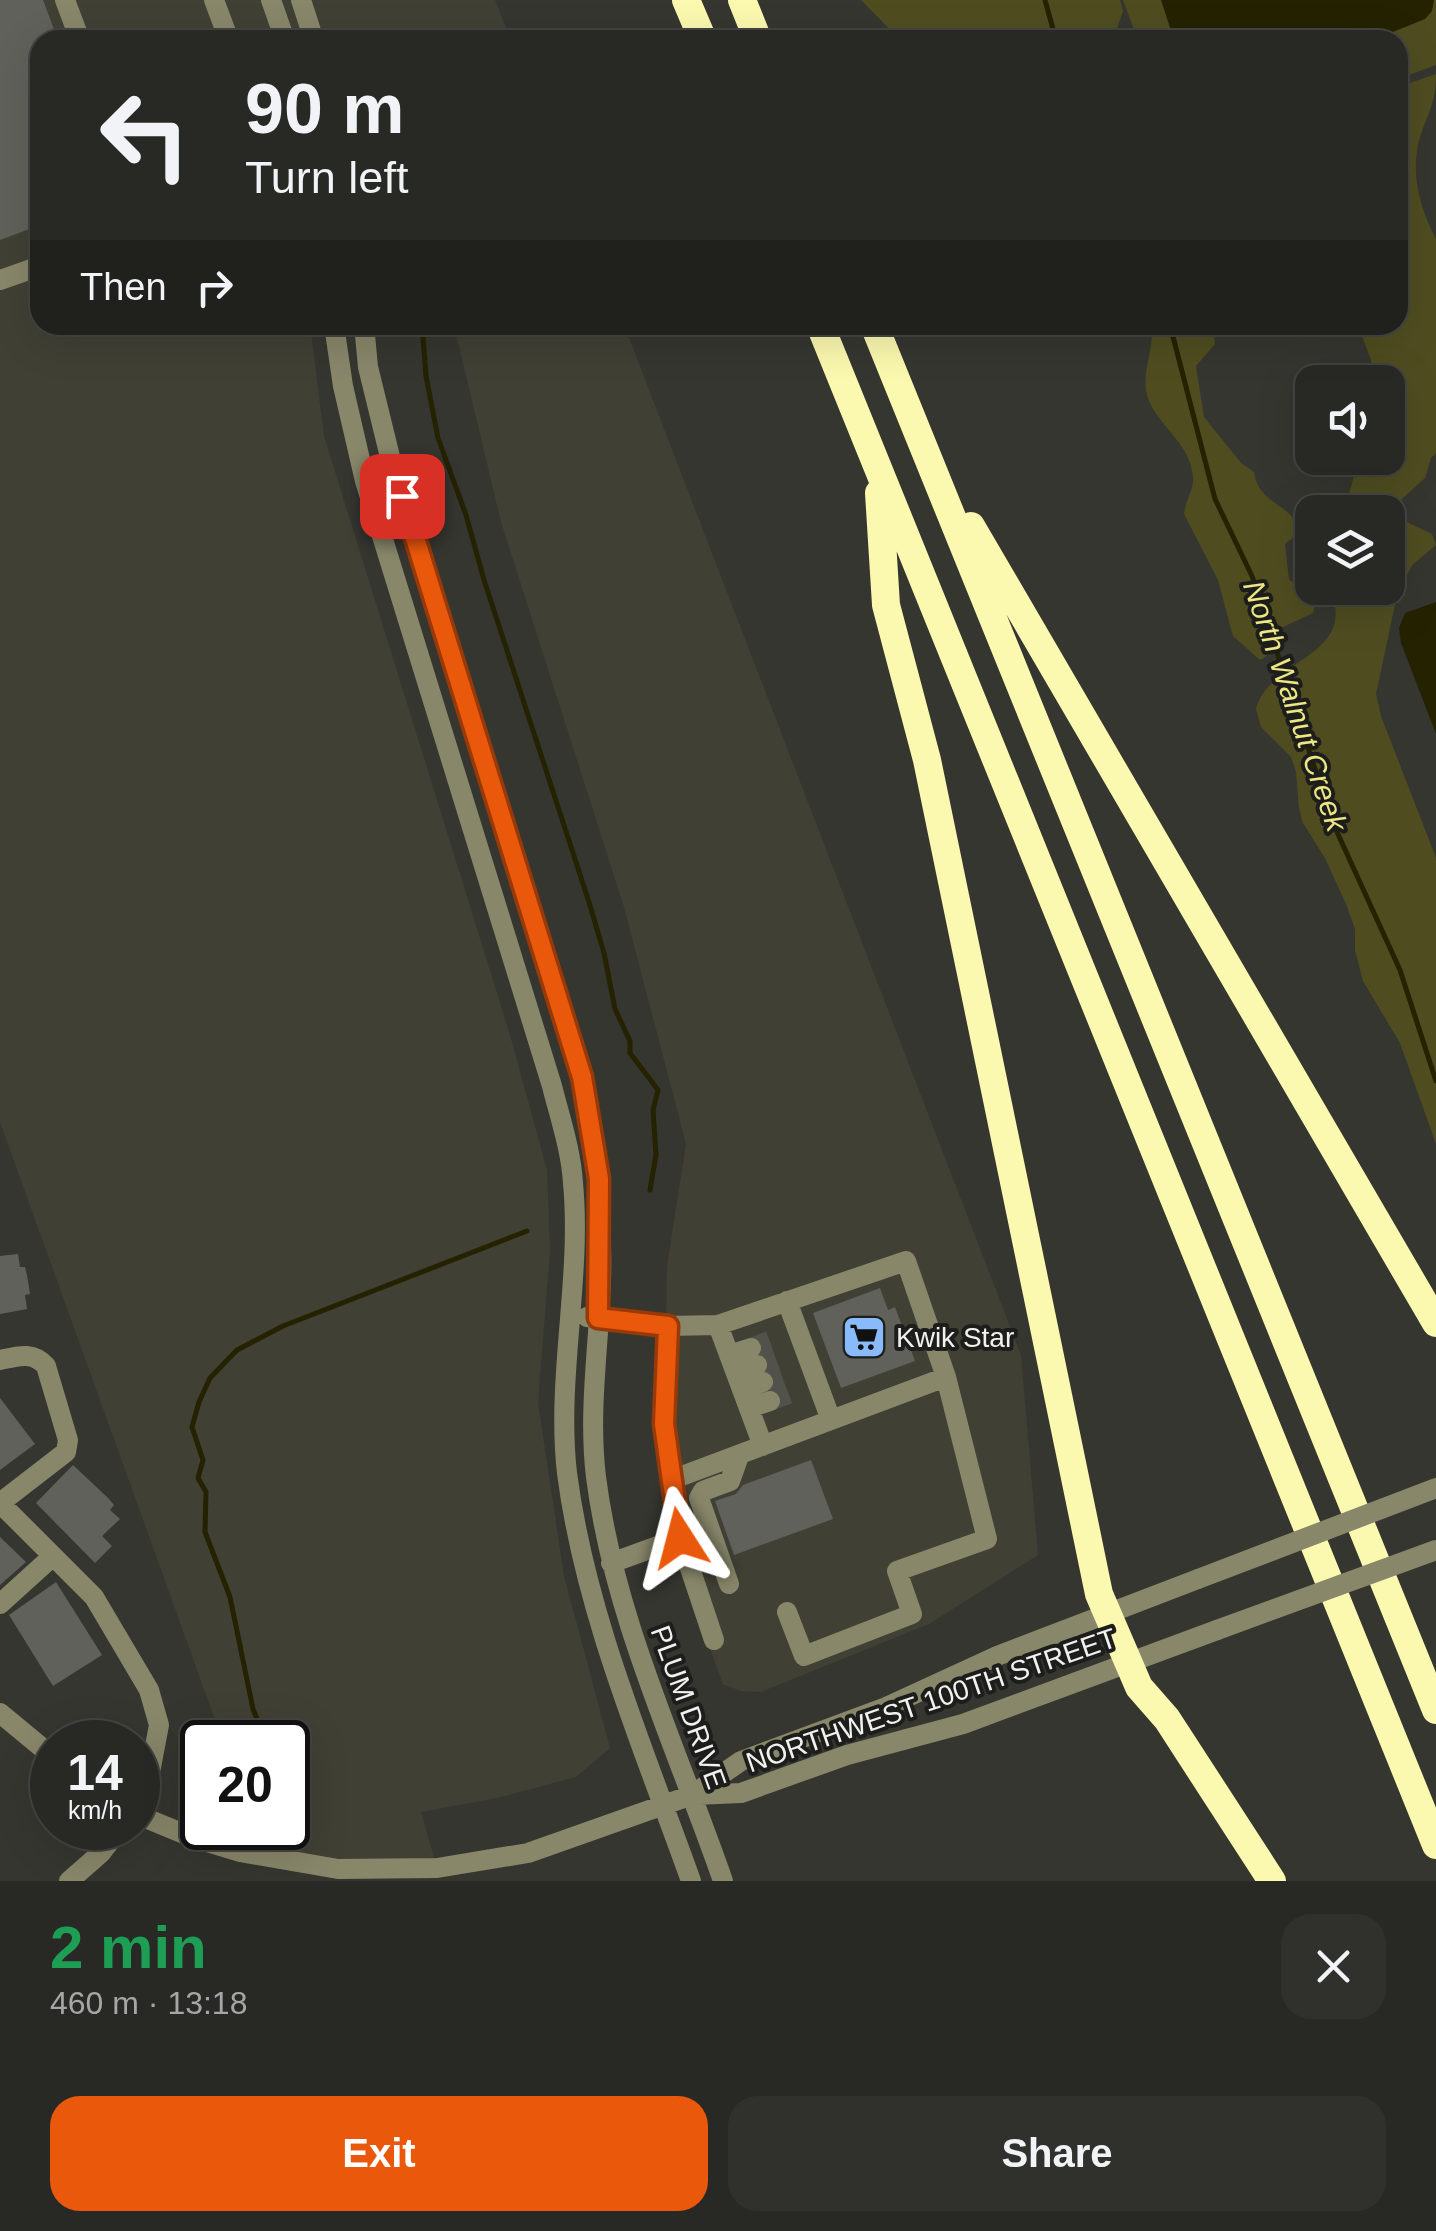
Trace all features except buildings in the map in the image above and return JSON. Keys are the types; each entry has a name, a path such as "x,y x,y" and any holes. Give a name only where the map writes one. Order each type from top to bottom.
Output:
{"highway":[{"path":"686,0 699,30"},
{"path":"742,0 754,30"},
{"path":"824,335 1436,1845"},
{"path":"878,335 1436,1710"},
{"path":"921,439 1436,1324"},
{"path":"877,467 886,604 927,760 1097,1585 1139,1687 1167,1718 1272,1881"}],"street":[{"path":"66,0 76,30"},
{"path":"214,0 224,30"},
{"path":"271,0 281,30"},
{"path":"300,0 310,30"},
{"path":"0,280 30,270"},
{"name":"PLUM DRIVE","path":"335,335 364,482 564,1134 574,1182 567,1469 579,1548 613,1663 692,1881"},
{"name":"PLUM DRIVE","path":"366,335 378,417 582,1077 599,1179 594,1448 611,1563 621,1602 723,1881"},
{"path":"420,656 447,646"},
{"path":"570,1315 668,1326 718,1325 906,1261 946,1377 987,1539 898,1571 912,1614 804,1656 787,1612"},
{"path":"787,1301 797,1361 830,1420"},
{"path":"718,1325 749,1378 762,1446"},
{"path":"668,1326 664,1424 671,1480 680,1538 714,1640"},
{"path":"0,1360 24,1354 40,1358 46,1366 68,1440 66,1452 0,1503 94,1597 149,1690 157,1720"},
{"path":"671,1480 946,1377"},
{"path":"729,1584 699,1498 703,1491 730,1481 738,1456"},
{"name":"NORTHWEST 100TH STREET","path":"692,1795 741,1762 886,1707 997,1656 1436,1488"},
{"path":"611,1563 680,1538"},
{"name":"NORTHWEST 100TH STREET","path":"692,1795 741,1793 847,1755 963,1724 1436,1550"},
{"path":"0,1604 53,1556"},
{"path":"0,1713 30,1740"},
{"path":"160,1824 194,1838 287,1862 456,1873 528,1853 692,1795"},
{"path":"69,1881 104,1850"}],"shaded area":[{"path":"0,0 495,0 507,30 30,30 30,335 311,335 324,436 510,1035 547,1170 550,1250 538,1403 564,1576 610,1748 576,1777 497,1798 421,1812 437,1868 240,1852 310,1850 310,1720 215,1720 0,1122"},
{"path":"861,0 1120,0 1123,11 1116,30 890,30"},
{"path":"1123,0 1436,0 1436,65 1408,75 1408,30 1134,30"},
{"path":"1161,0 1434,0 1425,19 1398,30 1171,30"},
{"path":"1436,74 1434,98 1418,147 1416,174 1425,214 1436,239 1436,453 1425,478 1405,496 1349,495 1354,475 1405,475 1405,365 1372,365 1362,335 1408,335 1408,84"},
{"path":"456,335 628,335 1021,1355 1038,1555 929,1624 761,1692 741,1691 723,1684 697,1613 663,1478 667,1266 686,1144 624,907 501,522"},
{"path":"1151,335 1214,335 1215,344 1196,366 1204,417 1241,463 1254,472 1263,492 1295,522 1295,536 1285,544 1289,580 1295,583 1295,605 1315,605 1313,613 1281,628 1275,647 1260,660 1233,636 1218,580 1184,514 1193,481 1190,464 1151,405 1146,378"},
{"path":"1405,515 1407,522 1432,534 1436,545 1412,565 1405,579"},
{"path":"1436,602 1436,734 1401,643 1399,628 1405,613"},
{"path":"1334,605 1395,605 1376,694 1436,858 1436,1144 1400,1043 1363,981 1355,950 1355,929 1346,904 1325,858 1303,823 1291,757 1261,727 1256,709 1277,678 1323,643 1333,628"}],"waterway":[{"name":"North Walnut Creek","path":"1045,0 1053,30"},
{"path":"423,335 438,438 589,902 615,1009 630,1041 630,1053 658,1090 653,1110 656,1155 650,1190"},
{"name":"North Walnut Creek","path":"1173,335 1215,499 1252,576 1332,821 1400,970 1436,1081"},
{"path":"257,1720 230,1597 205,1532 206,1492 198,1478 203,1460 192,1427 210,1378 237,1350 283,1326 527,1231"}],"tunnel":[{"path":"751,1348 777,1338"},
{"path":"757,1365 784,1355"},
{"path":"763,1382 790,1373"},
{"path":"770,1401 796,1391"}],"place":[{"name":"Kwik Star","path":"864,1337"}],"route":[{"path":"402,496 582,1077 599,1179 598,1318 668,1326 664,1424 680,1538"}]}
